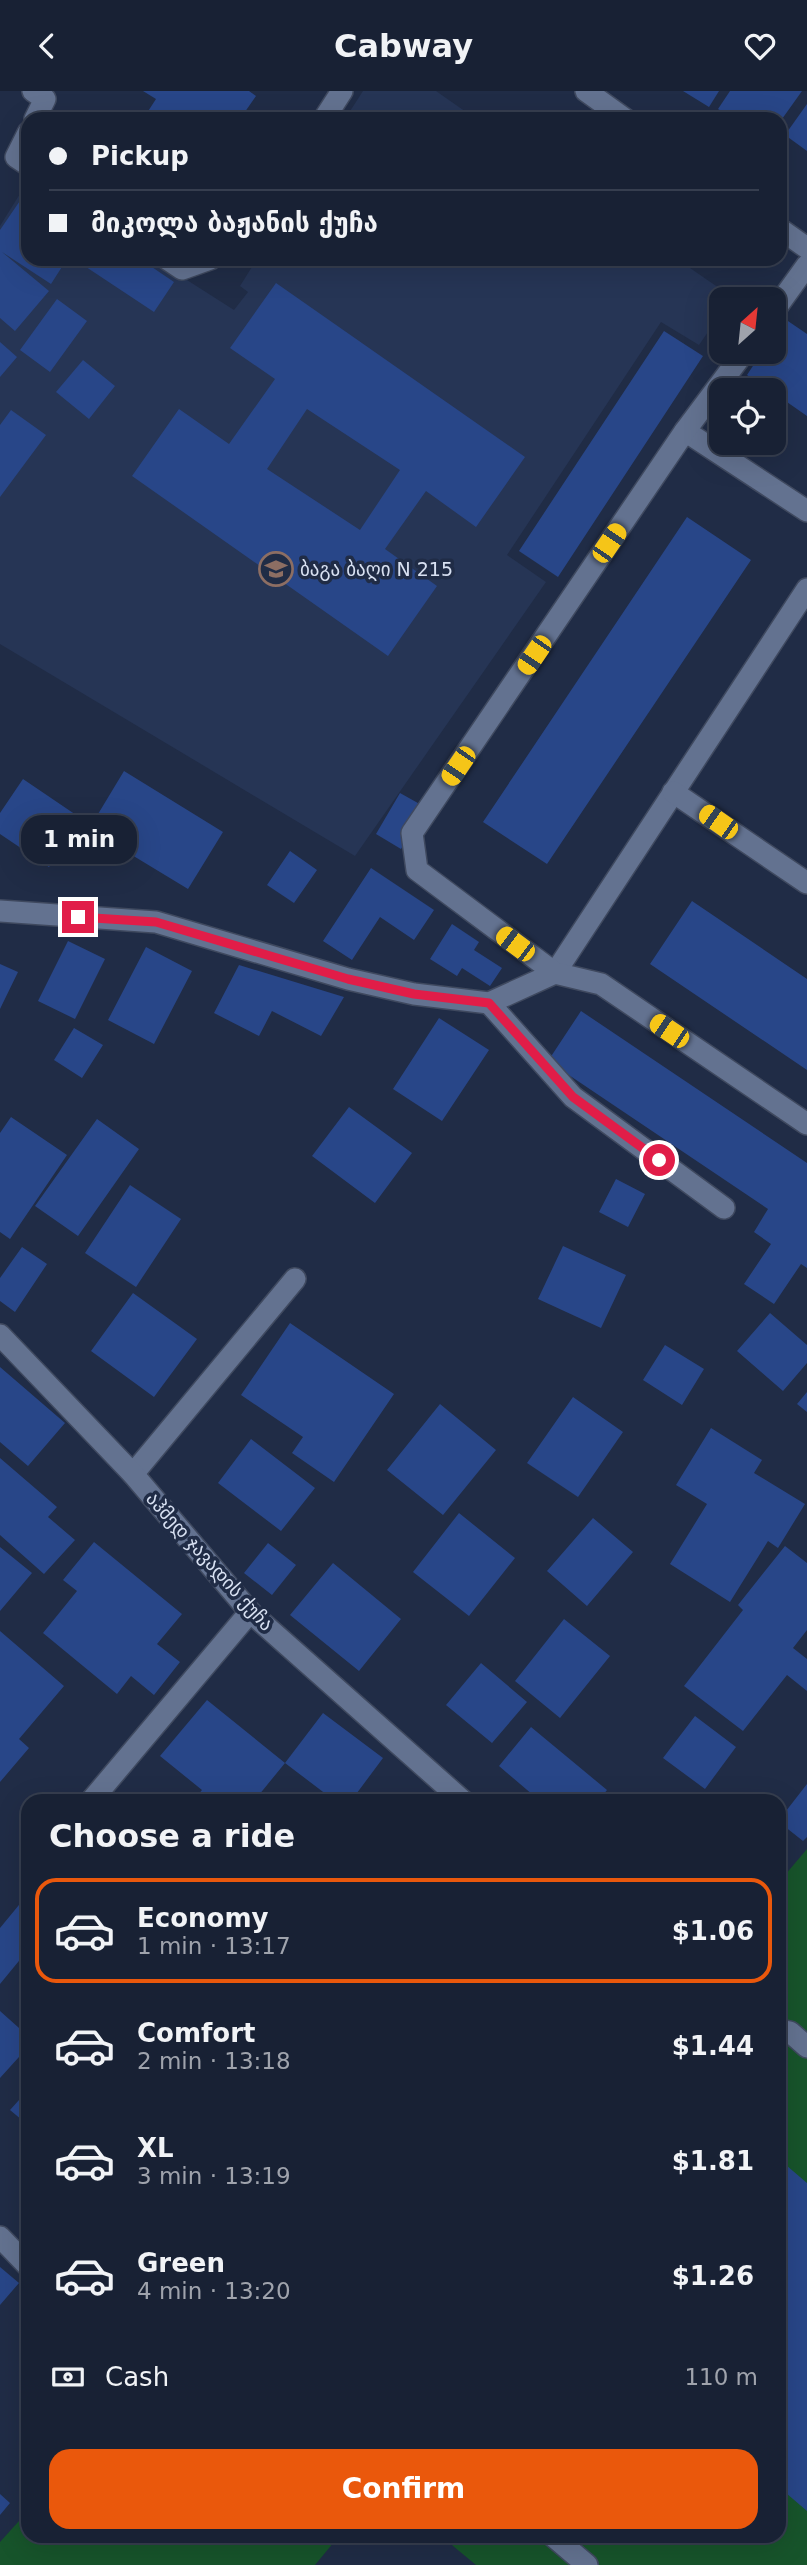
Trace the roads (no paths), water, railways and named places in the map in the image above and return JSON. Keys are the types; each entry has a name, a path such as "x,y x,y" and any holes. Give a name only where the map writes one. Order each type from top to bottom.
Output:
{"street":[{"path":"328,112 342,91"},
{"path":"586,91 615,112"},
{"path":"37,112 43,94"},
{"path":"787,234 807,247"},
{"path":"786,294 807,265"},
{"path":"735,364 685,431 412,833 417,870 555,973 600,984 807,1124"},
{"path":"685,431 807,511"},
{"path":"0,911 156,922 348,979 414,994 489,1003 555,973 807,589"},
{"path":"673,792 807,883"},
{"path":"489,1003 573,1097 724,1208"},
{"path":"133,1473 295,1279"},
{"name":"აჰმედ ჯავადის ქუჩა","path":"0,1335 133,1473 250,1612 456,1794"},
{"path":"97,1794 250,1612"},
{"path":"786,2031 807,2047"},
{"path":"0,2237 21,2259"},
{"path":"561,2543 587,2565"}],"place":[{"name":"ბაგა ბაღი N 215","path":"276,569"}]}
